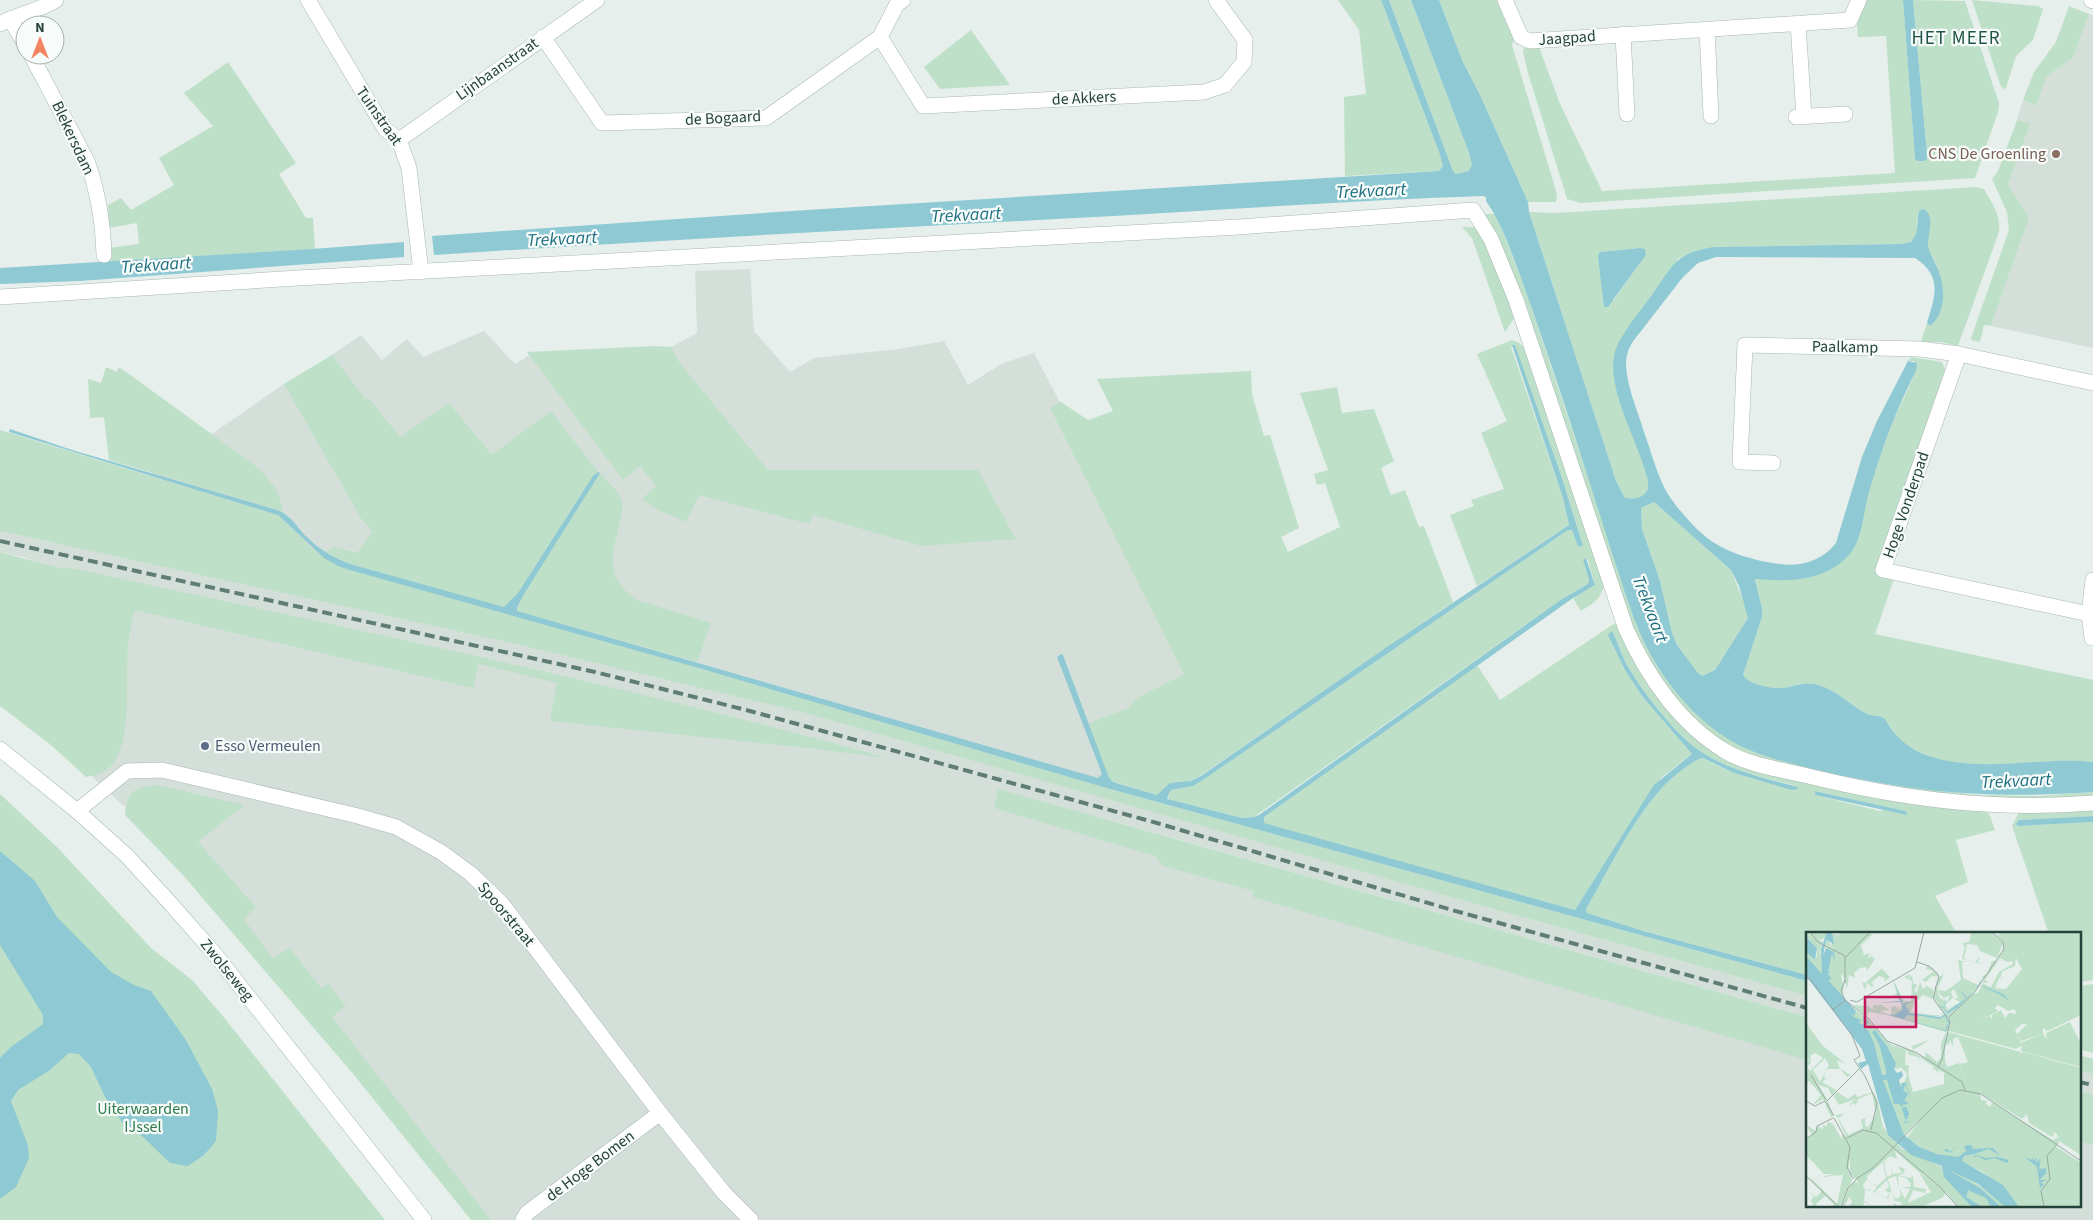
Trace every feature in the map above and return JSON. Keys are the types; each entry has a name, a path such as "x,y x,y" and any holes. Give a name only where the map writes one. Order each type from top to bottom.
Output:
{"street":[{"path":"15,32 5,21 44,7 56,0"},
{"name":"Tuinstraat","path":"308,0 384,129 399,140 410,168 421,272"},
{"name":"Lijnbaanstraat","path":"399,140 597,0"},
{"name":"de Bogaard","path":"543,37 602,123 766,118 880,37 897,4 903,0"},
{"name":"de Akkers","path":"880,37 922,106 1204,92 1225,85 1244,62 1245,40 1216,0"},
{"name":"Jaagpad","path":"1505,0 1521,37 1530,41 1850,20 1859,0"},
{"path":"1798,23 1799,117 1845,114"},
{"path":"1707,28 1711,116"},
{"path":"1623,34 1626,114"},
{"name":"Blekersdam","path":"36,65 80,145 90,168 103,229 104,255"},
{"path":"0,297 298,278 1240,227 1473,210 1498,254 1525,328 1619,610 1632,643 1658,686 1690,724 1708,740 1726,752 1753,763 1882,793 1947,802 2017,806 2093,803"},
{"name":"Paalkamp","path":"1773,463 1740,462 1745,344 1920,348 1959,354 2093,382"},
{"name":"Hoge Vonderpad","path":"1959,354 1883,570 2088,614"},
{"path":"2092,638 2088,614 2093,580"},
{"name":"Zwolseweg","path":"0,749 77,812 126,856 170,902 214,953 424,1220"},
{"name":"Spoorstraat","path":"77,812 127,771 162,770 358,816 396,827 441,852 471,874 502,904 660,1113 724,1193 751,1220"},
{"name":"de Hoge Bomen","path":"523,1220 527,1213 660,1113"}],"shaded area":[{"name":"CNS De Groenling","path":"2089,14 2093,15 2093,348 1991,326 2029,218 2008,184 2029,125 2017,120 2023,100 2036,106 2047,76 2073,58"},
{"path":"750,269 754,331 790,372 814,358 898,349 944,341 968,385 1003,363 1034,353 1203,674 1106,798 1493,909 1806,996 1806,1017 1102,818 1806,1036 1806,1208 2080,1208 2080,1111 2093,1115 2093,1220 484,1220 142,823 56,743 0,606 35,562 24,557 0,552 0,531 50,542 284,384 317,365 361,335 382,360 407,339 423,357 484,331 515,364 531,354 662,352 697,333 695,271"},
{"path":"2080,1070 2093,1074 2093,1095 2080,1091"}],"green space":[{"path":"1338,0 1381,0 1439,152 1443,166 1439,171 1345,176 1344,97 1366,94 1359,30"},
{"path":"1389,0 1411,0 1469,153 1472,165 1470,171 1456,174 1453,171"},
{"path":"1439,0 1497,0 1515,37 1512,45 1557,194 1556,202 1528,202 1481,97 1462,60"},
{"path":"1866,0 1903,0 1915,158 1927,154 1913,0 1965,1 1999,103 1998,112 1975,178 1581,203 1567,199 1528,73 1523,52 1524,48 1539,47 1560,104 1602,191 1895,173 1886,36 1858,37 1857,23"},
{"path":"1972,0 2038,6 2043,9 2033,40 2016,56 2006,88 2004,89 2001,87"},
{"path":"2069,6 2089,14 2073,58 2047,76 2036,106 2023,100 2034,72 2056,42"},
{"path":"971,30 1010,85 940,89 924,67"},
{"path":"228,62 296,163 279,174 306,218 313,218 315,249 109,262 109,248 139,244 137,223 109,228 108,205 121,198 131,210 174,185 159,158 213,126 184,93"},
{"path":"2017,120 2030,124 2008,184 2029,218 1991,326 1984,325 1980,342 1971,340 1971,338 2009,230 2007,212 1992,179 1998,171"},
{"path":"1976,187 1984,189 1995,209 1999,220 1999,232 1958,346 1941,342 1921,342 1927,323 1930,326 1941,310 1943,289 1937,266 1927,247 1928,237 1917,218 1916,234 1911,242 1901,244 1714,247 1679,258 1617,347 1616,382 1625,415 1644,464 1648,481 1648,489 1644,495 1639,498 1625,498 1616,481 1529,212 1555,213","holes":["1640,248 1645,250 1646,255 1613,301 1600,252"]},
{"path":"1485,214 1496,214 1526,291 1638,627 1659,669 1771,757 1868,782 1755,759 1728,748 1677,703 1639,647"},
{"path":"1462,227 1477,227 1491,251 1515,317 1505,332 1472,238"},
{"path":"1512,340 1526,349 1604,584 1599,597 1581,611 1573,598 1595,585 1588,560 1583,560 1589,580 1588,584 1562,599 1254,817 1242,818 1169,800 1168,795 1171,790 1193,786 1200,782 1568,530 1572,529 1583,546 1561,475 1514,345 1511,347 1563,498 1569,525 1477,586 1450,515 1474,506 1471,500 1504,489 1481,433 1507,421 1477,354"},
{"path":"655,346 671,347 679,362 768,470 978,470 1016,539 921,546 813,515 809,524 699,495 686,522 658,510 642,499 656,486 640,466 623,480 527,352"},
{"path":"332,355 366,400 369,398 400,437 449,403 492,455 551,411 598,472 593,476 518,593 504,607 350,564 325,552 334,547 357,553 372,532 362,520 284,384"},
{"path":"1911,357 1942,362 1945,369 1876,574 1894,579 1875,634 2093,680 2093,762 2051,761 1986,765 1944,760 1923,754 1914,749 1891,729 1883,717 1867,714 1825,687 1808,684 1773,688 1753,683 1743,675 1762,617 1762,608 1755,580 1798,579 1815,576 1858,538 1868,493 1881,453 1916,371 1914,361 1908,361"},
{"path":"106,367 117,372 118,368 122,369 261,470 276,489 283,508 281,511 109,460 104,417 90,418 88,379 101,383"},
{"path":"1251,371 1252,394 1264,436 1270,435 1299,528 1281,537 1288,552 1340,527 1325,483 1317,485 1314,474 1328,470 1300,393 1337,387 1342,413 1374,409 1394,461 1381,468 1391,495 1405,490 1419,527 1424,526 1453,602 1200,776 1157,795 1111,781 1106,773 1089,723 1128,708 1137,698 1184,674 1050,408 1061,402 1088,420 1113,411 1097,379"},
{"path":"0,430 278,515 314,550 338,566 695,667 1103,787 1806,981 1806,996 1493,909 802,712 512,643 0,531"},
{"path":"600,473 616,490 622,502 622,511 613,552 614,572 618,581 637,600 711,623 697,662 517,611 524,594"},
{"path":"1654,502 1731,570 1746,608 1748,618 1715,670 1702,676 1677,645 1672,633 1660,581 1642,529 1641,508"},
{"path":"0,552 63,569 67,567 478,656 785,730 887,758 550,721 557,683 479,664 473,688 135,610 128,644 126,723 119,753 107,770 86,777 51,745 0,706"},
{"path":"1616,624 1632,651 1724,756 1985,809 1990,816 1995,830 1956,840 1968,882 1935,896 1956,932 1806,932 1806,975 1643,931 1587,913 1586,909 1642,813 1670,780 1698,759 1703,758 1748,777 1771,783 1797,786 1725,765 1693,746 1673,727 1644,691 1627,665 1612,631 1609,635 1625,670 1642,696 1692,754 1661,778 1575,910 1264,824 1264,817 1477,665 1500,700","holes":["1817,791 1890,808 1880,811 1815,795"]},
{"path":"1875,783 1979,795 2038,796 2093,792 2093,798 1947,798"},
{"path":"158,785 244,805 198,842 256,907 244,919 272,958 290,948 321,988 328,984 346,1006 332,1017 491,1220 471,1220 354,1075 182,874 125,815 128,800 133,792 143,787"},
{"path":"998,789 1806,1017 1806,1060 1253,897 1253,891 1163,866 1155,856 994,808"},
{"name":"Uiterwaarden IJssel","path":"0,794 58,848 151,948 192,980 385,1220 0,1220"},
{"path":"2093,809 2093,816 2019,820 2018,826 2093,822 2093,980 2080,982 2080,932 2048,932 2012,826 2019,812"},
{"path":"2093,984 2093,1053 2080,1049 2080,986"},
{"path":"2080,1055 2093,1059 2093,1074 2080,1070"},
{"path":"2080,1091 2093,1095 2093,1145 2080,1141"}],"water":[{"name":"Trekvaart","path":"1381,0 1389,0 1453,171 1456,174 1469,171 1472,165 1469,153 1411,0 1439,0 1462,60 1481,97 1528,202 1529,212 1616,481 1625,498 1635,498 1644,495 1648,489 1648,481 1618,395 1613,361 1617,346 1634,318 1678,261 1692,252 1714,247 1901,244 1911,242 1916,234 1919,211 1922,209 1926,211 1930,219 1928,247 1939,272 1943,289 1940,313 1930,326 1927,323 1935,287 1930,272 1915,258 1716,257 1698,263 1683,277 1632,343 1628,350 1626,371 1632,397 1665,489 1676,506 1694,526 1716,544 1736,554 1768,562 1795,565 1818,558 1836,543 1862,457 1877,421 1908,361 1917,363 1916,371 1884,446 1869,492 1862,526 1852,551 1838,565 1817,575 1793,580 1755,580 1762,608 1762,617 1743,675 1753,683 1773,688 1808,684 1825,687 1867,714 1883,717 1891,729 1914,749 1923,754 1944,760 1986,764 2051,761 2093,762 2093,792 2022,795 1987,794 1920,789 1852,778 1781,761 1746,749 1703,721 1674,690 1658,667 1645,644 1635,620 1562,396 1517,267 1496,217 1486,201 1486,197 1345,202 434,255 432,236 807,210 1439,171 1443,166","holes":["1654,502 1731,570 1739,586 1748,618 1715,670 1702,676 1677,645 1672,633 1660,581 1642,529 1641,508"]},
{"path":"1903,0 1913,0 1927,154 1927,159 1924,161 1915,159"},
{"name":"Trekvaart","path":"404,242 404,257 80,281 0,284 0,268"},
{"path":"1645,249 1646,255 1608,307 1604,307 1598,256 1600,252"},
{"path":"1512,345 1515,345 1561,475 1583,546 1578,546 1572,530 1568,530 1200,782 1193,786 1171,790 1167,799 1242,818 1259,815 1562,599 1588,584 1589,580 1583,560 1586,558 1595,585 1573,598 1264,817 1264,823 1575,910 1654,785 1692,754 1642,696 1625,670 1608,635 1612,631 1627,665 1644,691 1673,727 1693,746 1725,765 1797,787 1798,789 1792,790 1734,773 1703,758 1696,760 1670,780 1642,813 1586,909 1587,913 1643,931 1806,975 1806,981 1103,787 695,667 350,570 324,558 278,515 9,432 10,429 72,450 277,510 287,515 318,547 344,562 504,607 518,593 593,476 598,472 600,473 524,594 517,611 1098,778 1102,774 1057,657 1061,654 1063,655 1109,778 1113,782 1157,795 1170,783 1190,781 1201,776 1384,649 1569,525 1563,498"},
{"path":"1815,791 1905,811 1907,815 1815,795"},
{"path":"2093,816 2093,822 2018,826 2016,824 2019,820"},
{"path":"0,851 35,881 57,917 111,972 134,985 151,991 186,1040 212,1089 218,1111 216,1141 204,1155 188,1166 170,1163 143,1137 122,1122 105,1097 91,1067 79,1054 69,1053 50,1070 18,1090 11,1101 28,1146 29,1158 16,1187 0,1199 0,1058 11,1047 43,1024 43,1015 0,945"}],"railway":[{"path":"0,541 595,672 750,711 1157,823 1452,910 1806,1008"},
{"path":"2080,1082 2093,1085"}],"place":[{"name":"CNS De Groenling","path":"2056,154"},
{"name":"Esso Vermeulen","path":"205,746"}],"district":[{"name":"HET MEER","path":"1956,38"}]}
